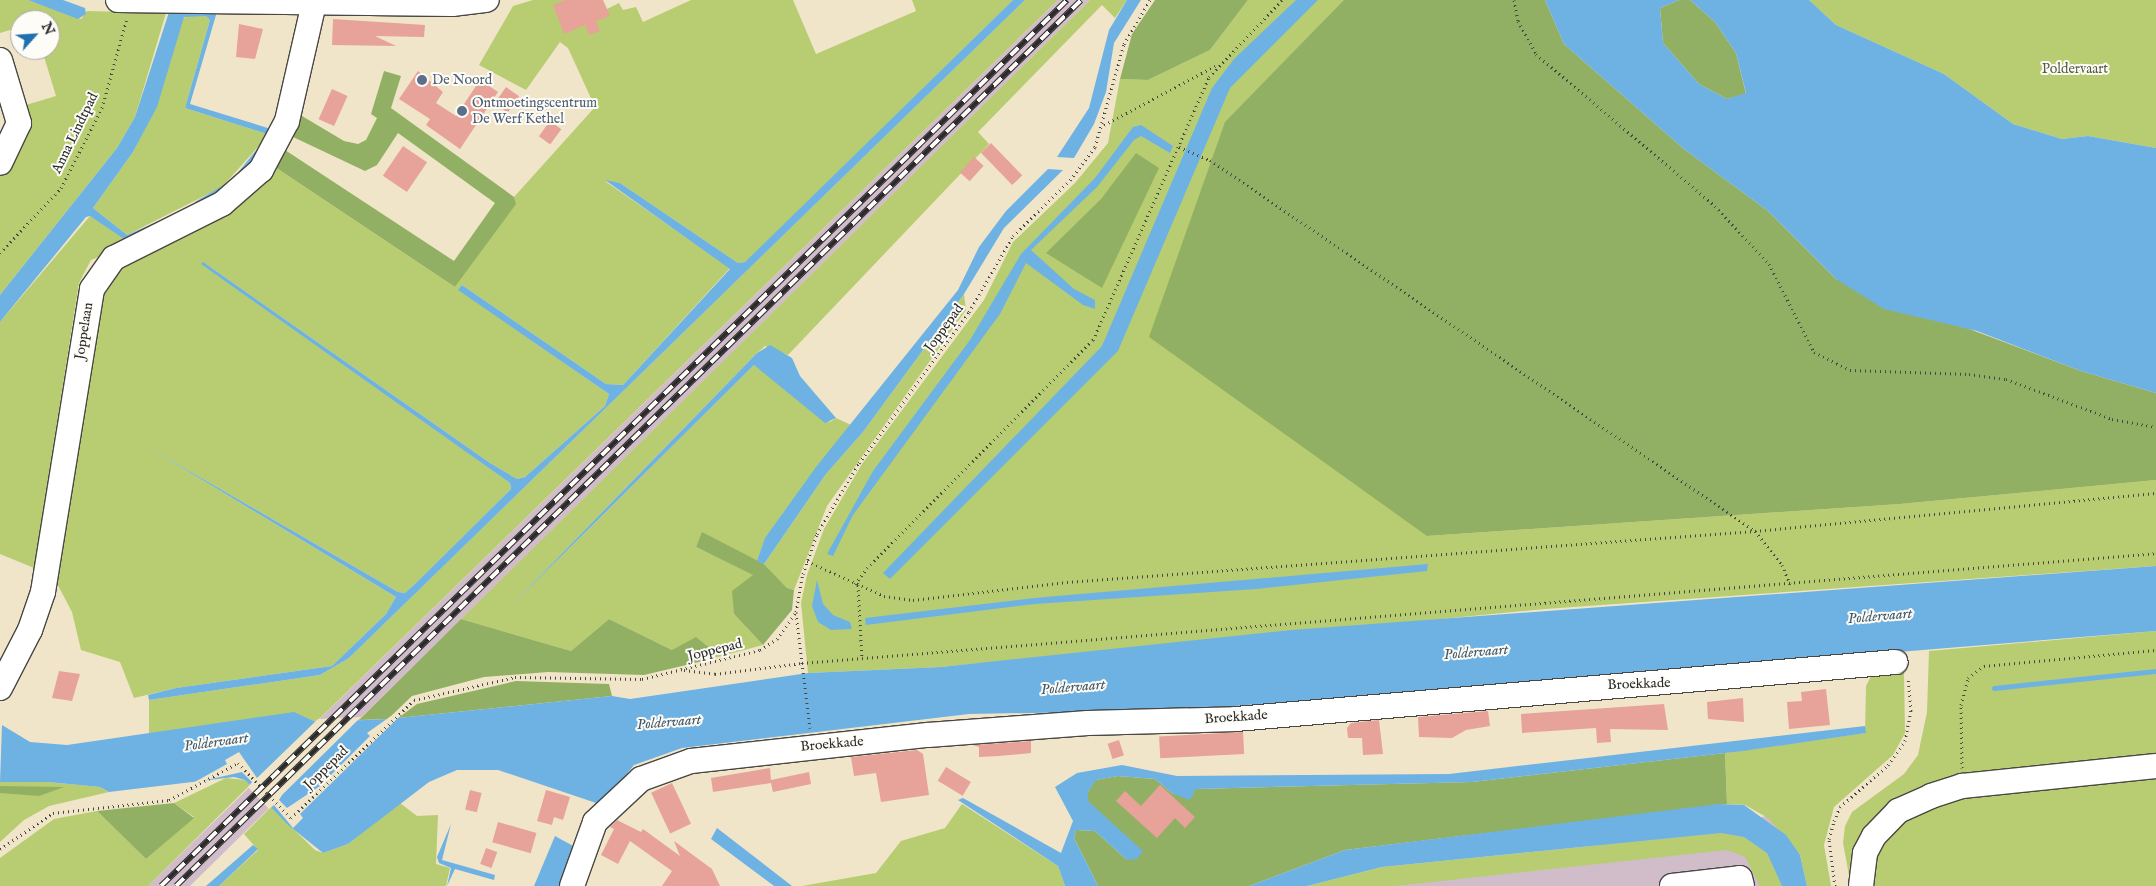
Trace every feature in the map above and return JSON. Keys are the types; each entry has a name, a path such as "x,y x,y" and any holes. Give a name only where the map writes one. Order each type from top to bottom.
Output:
{"street":[{"path":"124,1 452,4 487,0"},
{"name":"Joppelaan","path":"0,688 30,630 43,592 92,289 114,258 222,204 261,170 288,120 314,4"},
{"path":"0,60 19,124 0,163"},
{"name":"Broekkade","path":"572,886 595,822 642,779 691,761 742,753 1079,724 1236,719 1896,662"},
{"path":"1861,886 1865,853 1874,836 1898,811 1962,786 2156,766"},
{"path":"1672,886 1740,878 1742,886"}],"path":[{"name":"Joppepad","path":"0,849 53,813 158,803 181,795 238,763 291,818 407,705 484,682 515,677 642,679 760,650 777,639 796,612 807,561 830,508 969,312 1013,236 1084,164 1104,125 1124,44 1150,0"},
{"path":"1104,125 1216,66 1282,0"},
{"path":"1514,0 1518,21 1536,54 1715,206 1769,264 1814,352 1850,370 2006,379 2112,419 2156,427"},
{"name":"Anna Lindtpad","path":"0,253 61,188 102,108 124,1"},
{"path":"862,658 857,585 866,568 1093,340 1216,66"},
{"path":"1179,147 1210,160 1755,531 1782,565 1790,584"},
{"path":"807,561 857,585 913,600 1067,582 1755,531 2156,493"},
{"path":"681,670 715,674 802,663 2156,553"},
{"path":"796,612 811,735"},
{"path":"1962,786 1962,705 1968,678 1984,666 2156,650"},
{"path":"1835,886 1829,840 1840,807 1888,765 1909,727 1907,665 1896,662"}],"shaded area":[{"path":"1058,0 1090,0 190,886 148,886"},
{"path":"1779,814 1791,886 1354,886"}],"green space":[{"path":"0,0 28,0 56,10 10,10 10,30 0,33"},
{"path":"533,0 602,0 607,9 619,3 623,10 636,7 643,22 691,0 793,0 816,54 916,11 912,0 1013,0 746,262 738,263 620,183 605,181 730,268 623,385 606,384 462,285 459,290 609,394 605,406 525,477 517,479 490,463 203,262 510,483 511,489 405,593 398,592 148,447 396,597 386,614 332,666 176,688 134,698 120,662 81,650 72,612 52,574 85,355 108,272 275,167 455,287 515,204 514,197 595,107 568,48 560,42 526,90 479,65 513,6"},
{"path":"1025,0 1058,0 316,722 294,713 149,734 149,700 320,675 349,658"},
{"path":"1090,0 1127,0 1115,18 1102,5 978,132 989,144 788,355 765,346 757,353 507,610 754,365 830,422 836,418 853,426 783,513 757,561 703,533 696,547 754,575 734,614 763,645 703,661 711,649 672,650 609,619 571,651 461,619"},
{"path":"1155,0 1248,0 1210,50 1148,80 1120,79 1132,34"},
{"path":"1248,0 1344,0 1427,536 1900,504 2156,480 2156,566 1545,609 941,667 808,673 801,603 807,575 824,529 862,464 984,300 1013,242 1075,183 1108,143 1120,79 1148,80 1210,50"},
{"path":"1344,0 1545,0 1564,44 1684,149 1768,211 1836,279 2081,371 2156,393 2156,480 1900,504 1427,536 1149,337 1225,122"},
{"path":"1679,0 1690,0 1715,22 1736,53 1746,94 1727,99 1699,84 1663,43 1660,8"},
{"name":"Poldervaart","path":"1809,0 2156,0 2156,148 2088,136 2062,139 2013,124 1944,74 1836,25"},
{"path":"60,11 81,19 87,11 166,13 135,117 117,148 0,295 0,169 19,107 56,96 45,60 60,60"},
{"path":"187,16 206,16 210,20 185,108 264,133 266,138 222,187 127,235 93,208 133,152 156,107 182,19"},
{"path":"384,71 401,76 391,108 514,197 516,204 455,287 275,167 285,150 454,261 495,203 398,133 377,165 365,171 291,136 297,113 344,141 358,144 366,140 377,118 371,114"},
{"path":"1136,153 1159,168 1102,288 1046,253 1101,199"},
{"path":"90,216 128,239 119,249 91,260 79,283 34,568 0,554 0,322"},
{"path":"964,294 966,310 827,506 794,590 787,588 764,564 826,474 863,432"},
{"path":"702,532 764,564 787,588 794,590 792,610 763,645 734,614 732,591 753,575 696,547"},
{"path":"461,619 571,651 609,619 672,650 696,637 711,649 703,661 644,675 548,672 484,677 412,696 388,719 359,720"},
{"path":"2156,631 2156,886 1851,886 1843,843 1845,826 1852,812 1904,774 1918,755 1927,712 1929,651"},
{"path":"1888,668 1904,672 1905,733 1893,755 1834,807 1824,845 1831,886 1807,886 1800,855 1768,818 1745,805 1727,804 1725,753 1865,733 1866,686 1871,676"},
{"path":"516,681 609,684 612,696 398,718 417,704"},
{"path":"1725,753 1727,804 1345,850 1249,886 1098,886 1074,838 1076,830 1095,831 1127,860 1088,801 1088,792 1095,780 1118,776 1155,779 1173,794 1196,789 1472,782"},
{"path":"226,778 245,780 250,785 148,886 0,886 0,858 54,819 97,811 146,859 194,817 174,803"},
{"path":"0,782 48,782 100,787 109,792 49,806 24,820 0,842"},
{"path":"0,786 64,787 39,796 0,793"},
{"path":"174,803 194,818 146,859 97,811"},
{"path":"400,803 417,816 438,815 436,864 450,868 446,886 219,886 258,850 244,834 271,807 315,850 323,853 348,844"},
{"path":"962,804 1058,866 1065,886 802,886 876,873 901,841 945,828"},
{"path":"1721,833 1744,837 1767,853 1782,886 1760,886 1745,857 1727,850 1396,886 1307,886 1382,867"}],"water":[{"path":"28,0 63,0 85,8 86,14 78,19 60,12 60,10 54,10"},
{"path":"1013,0 1025,0 349,658 320,675 149,700 148,695 176,688 332,666 386,614 396,597 148,447 398,592 405,593 511,489 510,483 201,264 203,262 490,463 517,479 525,477 605,406 609,394 458,290 462,285 606,384 623,385 730,269 605,180 620,183 738,263 745,262"},
{"path":"1127,0 1141,0 1114,43 1106,92 1094,124 1074,158 1057,157 1089,108 1109,30"},
{"path":"1296,0 1318,0 1230,88 1118,351 890,579 883,573 1102,346 1212,88 1234,59"},
{"path":"1545,0 1679,0 1660,8 1663,43 1699,84 1727,99 1746,93 1736,53 1715,22 1690,0 1809,0 1836,25 1944,74 2013,124 2062,139 2088,136 2156,148 2156,393 2081,371 1977,331 1884,309 1836,279 1768,211 1684,149 1564,44"},
{"path":"169,12 214,12 216,15 190,104 271,129 271,136 241,177 197,206 195,202 232,180 266,138 264,133 185,108 210,20 206,16 184,17 157,107 133,152 93,208 127,235 188,208 189,211 124,239 90,216 86,217 0,322 0,295 117,148 135,117"},
{"path":"1141,125 1173,146 1170,153 1141,136 1134,140 1097,187 1031,250 1074,289 1095,300 1095,309 1083,305 1026,263 1000,314 853,515 833,556 827,554 873,471 970,340 1021,254 1095,178 1133,127"},
{"path":"1048,169 1063,170 1004,228 964,294 863,432 826,474 764,564 757,561 765,538 816,467 958,290 979,247 1006,211"},
{"path":"770,345 792,358 800,376 836,418 825,423 754,365 507,610 757,353"},
{"path":"1428,564 1427,571 1256,589 1035,604 866,625 865,618 1034,598"},
{"path":"2156,566 2156,631 1186,710 969,714 682,748 634,765 602,805 498,770 457,770 429,782 348,844 323,853 287,824 245,780 234,777 109,792 100,787 48,782 0,782 2,725 30,742 67,745 294,712 316,722 388,719 612,696 630,699 808,673 941,667 1291,630"},
{"path":"817,580 823,604 833,615 850,622 852,629 831,630 818,622 812,606"},
{"path":"1865,726 1866,733 1743,751 1472,782 1196,789 1190,800 1173,794 1155,779 1118,776 1096,780 1088,792 1088,801 1143,851 1137,859 1127,860 1095,831 1076,830 1074,838 1098,886 1065,886 1058,866 958,800 963,798 1061,853 1073,821 1055,787 1077,773 1122,765 1177,776 1449,774"},
{"path":"1719,804 1744,805 1786,835 1800,855 1807,886 1782,886 1767,853 1744,837 1721,833 1382,867 1307,886 1249,886 1345,850"},
{"path":"451,824 442,860 495,875 494,880 455,869 447,886 451,868 439,863 437,857"},
{"path":"717,828 792,886 774,886 711,839"},
{"path":"555,836 575,847 567,886 534,886"},
{"path":"253,845 258,849 219,886 206,886"}],"pier":[{"path":"401,715 300,814 303,818 293,828 274,805 269,809 248,787 252,782 242,772 193,783 227,764 225,760 239,752 257,778 318,719 361,717 282,795 279,800 287,808 320,786 370,736 367,733 391,716"}],"building":[{"path":"565,0 603,0 610,16 596,21 600,31 589,35 585,25 564,34 553,5"},
{"path":"333,19 425,25 424,37 375,36 396,46 332,45"},
{"path":"239,24 263,29 255,59 236,57"},
{"path":"418,71 443,92 436,103 456,116 480,80 498,92 460,149 426,125 430,119 399,99"},
{"path":"506,87 519,96 508,113 495,103"},
{"path":"332,89 348,96 334,126 319,119"},
{"path":"550,121 561,129 550,145 539,136"},
{"path":"991,143 1022,175 1012,185 981,153"},
{"path":"403,146 427,162 407,192 383,176"},
{"path":"974,157 984,166 970,181 960,173"},
{"path":"59,671 80,674 72,701 52,698"},
{"path":"1826,689 1830,725 1789,729 1787,702 1802,701 1801,692"},
{"path":"1743,698 1744,722 1708,719 1707,702"},
{"path":"1664,704 1668,730 1610,729 1611,742 1597,743 1596,728 1522,733 1521,714"},
{"path":"1488,711 1490,726 1466,730 1452,738 1419,737 1418,717"},
{"path":"1379,720 1383,754 1363,755 1362,738 1348,738 1347,728 1351,723"},
{"path":"1243,732 1244,754 1160,758 1159,736"},
{"path":"1119,740 1124,755 1113,759 1108,744"},
{"path":"1031,741 1031,753 999,756 979,757 979,747 973,745"},
{"path":"917,750 923,754 929,795 881,802 876,773 854,776 851,757"},
{"path":"946,767 971,782 963,796 938,781"},
{"path":"770,768 771,780 809,772 811,784 773,792 771,783 713,792 711,778"},
{"path":"672,783 691,824 670,834 651,793"},
{"path":"1160,785 1195,817 1185,828 1175,818 1157,838 1116,801 1125,791 1141,806"},
{"path":"470,790 482,793 477,812 465,809"},
{"path":"546,790 570,797 563,820 554,817 552,825 537,821"},
{"path":"617,820 641,832 643,829 680,856 674,841 712,869 720,886 662,886 672,871 630,841 618,864 601,855 614,829 610,827"},
{"path":"498,822 536,833 531,853 492,842"},
{"path":"486,848 497,852 491,868 480,864"}],"waterway":[{"path":"1994,688 2156,671"}],"railway":[{"path":"161,886 1067,0"},
{"path":"176,886 1081,0"}],"place":[{"name":"De Noord","path":"422,80"},
{"name":"Ontmoetingscentrum De Werf Kethel","path":"462,111"}]}
